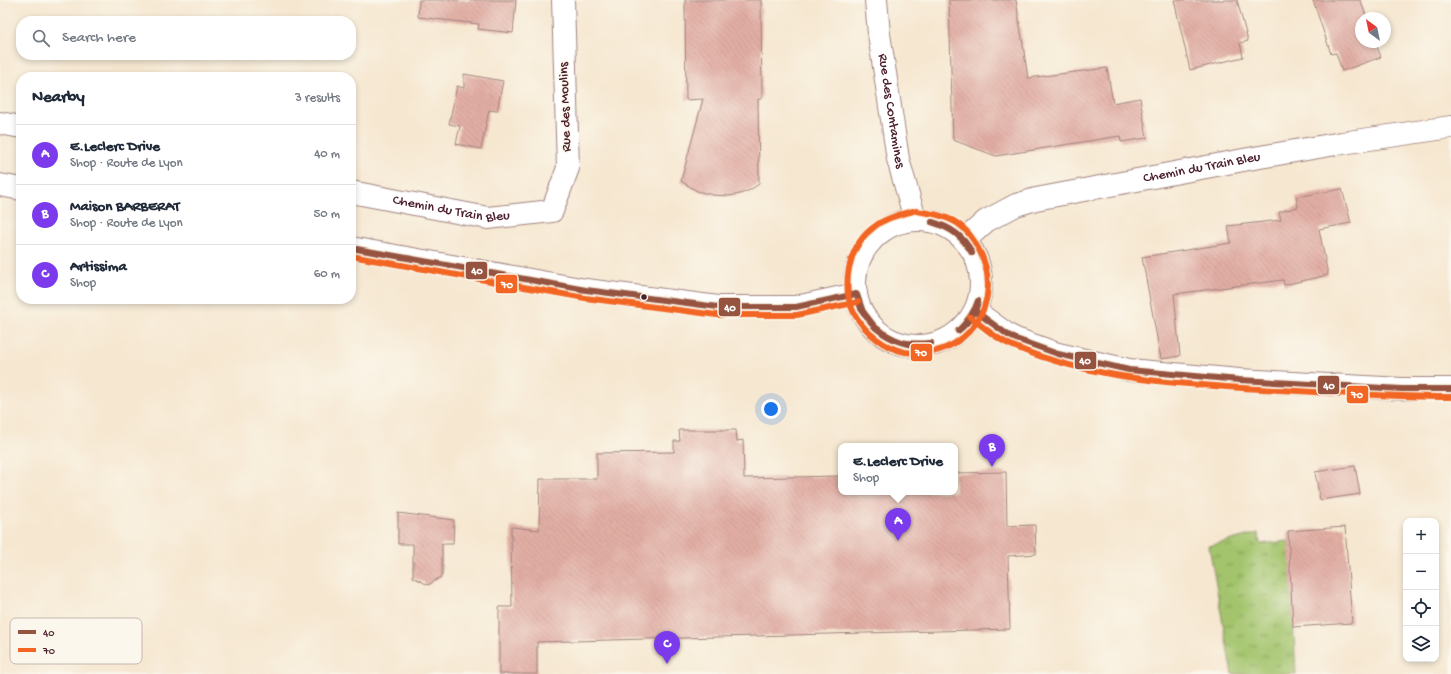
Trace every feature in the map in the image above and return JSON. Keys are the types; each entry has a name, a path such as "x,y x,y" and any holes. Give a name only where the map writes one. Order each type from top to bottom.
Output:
{"main road":[{"name":"Rue des Moulins","path":"552,212 568,168 563,0"},
{"name":"Rue des Contamines","path":"876,0 879,34 898,159 915,220"},
{"path":"0,122 16,126"},
{"name":"Chemin du Train Bleu","path":"964,240 986,221 1016,205 1036,198 1254,158 1451,127"},
{"path":"0,185 16,188"},
{"name":"Chemin du Train Bleu","path":"356,193 488,218 552,212"},
{"path":"915,220 933,222 945,226 964,240 975,256 980,274 981,293 975,311 965,325 952,336 936,343 919,345 909,345 890,339 874,328 863,313 856,294 856,273 862,253 876,236 894,225 915,220"},
{"path":"356,249 586,290 718,307 796,307 856,294"},
{"path":"975,311 1008,336 1058,354 1129,370 1239,380 1402,389 1451,389"}],"green space":[{"path":"1258,533 1260,544 1289,541 1296,674 1232,674 1209,546"}],"building":[{"path":"419,0 516,0 513,33 478,29 479,24 418,17"},
{"path":"685,0 761,0 762,99 758,99 759,184 740,194 729,196 713,195 697,191 681,181 703,99 686,100"},
{"path":"949,0 1016,0 1028,78 1107,68 1113,103 1140,98 1147,138 1121,142 1120,136 996,156 953,140"},
{"path":"1174,0 1237,0 1248,41 1240,43 1243,57 1190,70"},
{"path":"1313,0 1360,0 1365,12 1355,12 1355,48 1377,48 1381,57 1342,71 1336,53 1331,54"},
{"path":"464,74 503,81 497,111 489,110 481,149 456,144 460,126 449,124 457,86 464,88"},
{"path":"1342,189 1351,223 1319,229 1328,275 1284,285 1283,280 1174,294 1180,356 1161,359 1142,257 1231,243 1228,226 1281,220 1279,212 1298,207 1296,197"},
{"path":"679,430 736,430 737,441 743,440 744,478 838,476 838,495 958,495 958,473 1006,472 1007,526 1035,525 1036,554 1008,556 1010,629 537,642 537,674 499,674 499,607 512,607 511,527 539,530 540,479 597,479 597,453 674,452 674,441 680,441"},
{"path":"1355,466 1360,494 1320,500 1315,472"},
{"path":"398,513 454,520 453,544 442,544 442,576 428,585 413,577 413,544 398,544"},
{"path":"1345,527 1352,623 1293,627 1288,531"}],"transit line":[{"name":"70","path":"913,211 883,221 865,235 858,245 849,268 848,292 850,304 859,322 876,339 897,350 927,353 946,347 963,337 976,324 984,307 988,288 986,268 972,237 960,225 947,218 916,211"},
{"name":"40","path":"932,222 956,233 961,237 972,253"},
{"name":"40","path":"932,222 955,233 960,237 972,253"},
{"name":"40","path":"356,249 586,290 718,307 796,307 856,294"},
{"name":"70","path":"356,257 585,298 717,315 797,315 858,302"},
{"name":"40","path":"857,295 863,312 874,326"},
{"name":"40","path":"857,295 861,309 874,326"},
{"name":"40","path":"958,331 970,317 978,301"},
{"name":"40","path":"958,331 971,318 978,301"},
{"name":"40","path":"975,311 1008,335 1016,339 1058,354 1129,370 1239,380 1402,389 1451,389"},
{"name":"70","path":"970,317 996,337 1013,346 1044,358 1110,374 1211,386 1364,395 1451,397"},
{"name":"40","path":"876,328 890,337 902,342 914,344 931,343"},
{"name":"40","path":"876,328 888,337 909,344 916,345 931,343"}],"place":[{"name":"Maison BARBERAT","path":"992,467"},
{"name":"E.Leclerc Drive","path":"898,541"},
{"name":"Artissima","path":"667,664"}]}
